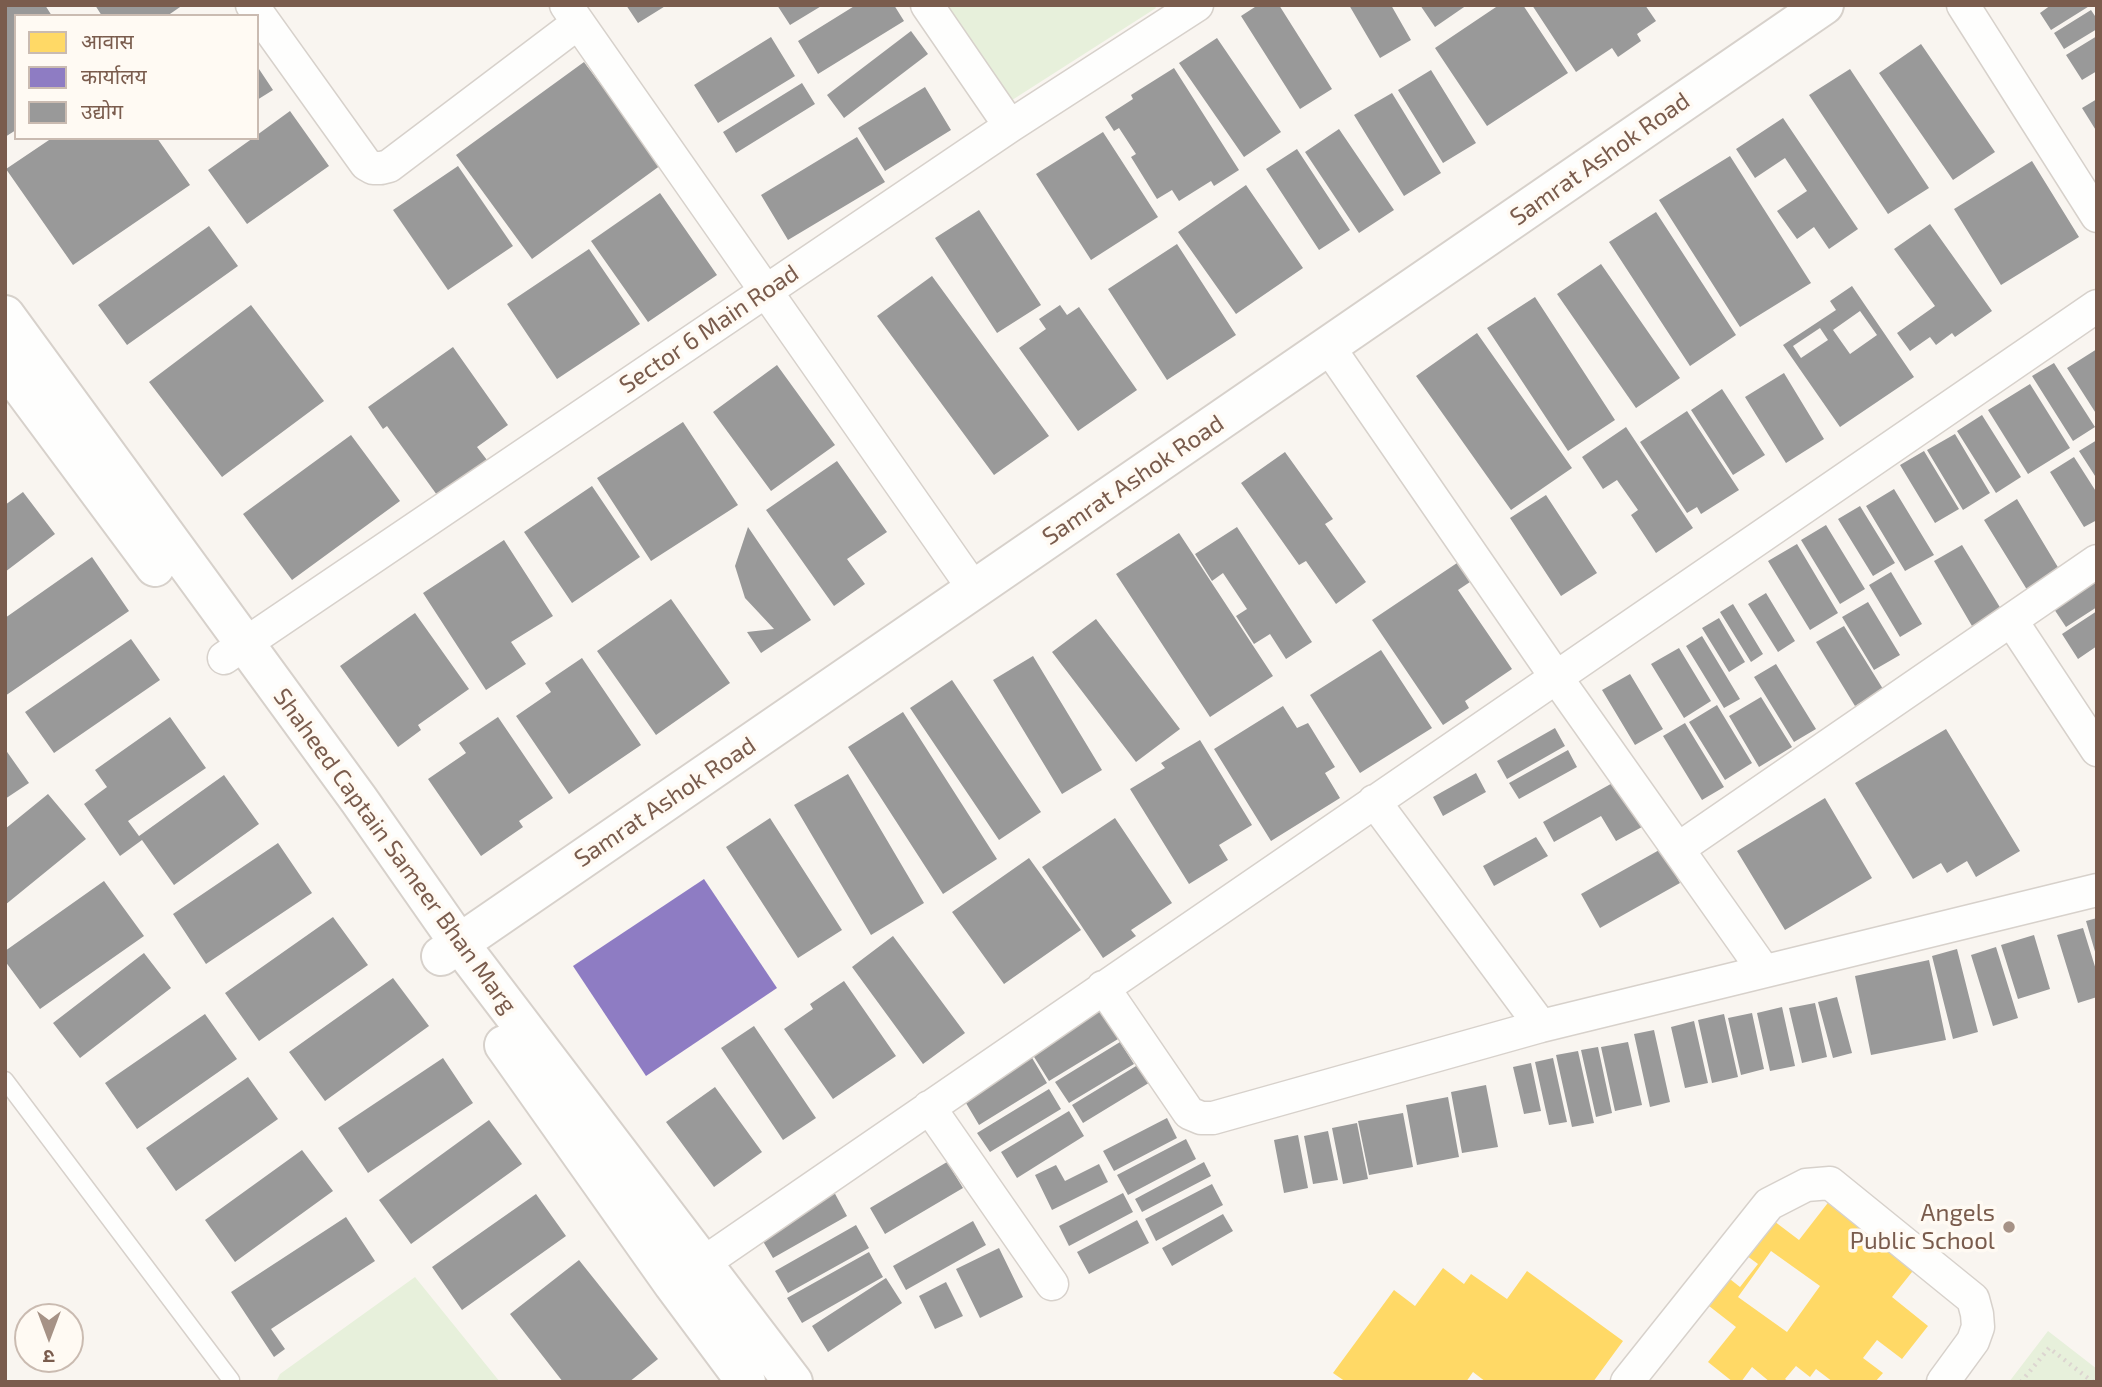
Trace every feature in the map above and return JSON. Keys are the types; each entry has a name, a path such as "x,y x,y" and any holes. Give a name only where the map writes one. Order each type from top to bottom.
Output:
{"street":[{"path":"926,5 1010,126"},
{"name":"Samrat Ashok Road","path":"450,949 1824,5"},
{"path":"1963,5 2097,216"},
{"name":"Sector 6 Main Road","path":"234,651 1010,126 1191,7"},
{"path":"259,15 366,164 381,169 389,166 572,14 974,589"},
{"path":"687,1274 2097,306"},
{"name":"Shaheed Captain Sameer Bhan Marg","path":"5,316 234,651 340,814 450,949 687,1274 746,1382"},
{"path":"1328,346 1763,971"},
{"name":"Shaheed Captain Sameer Bhan Marg","path":"5,365 234,651"},
{"path":"1678,849 2097,561"},
{"path":"2011,620 2097,750"},
{"path":"1374,801 1541,1026"},
{"path":"1103,987 1189,1112 1201,1118 1213,1118 1541,1026 2097,890"},
{"path":"929,1107 1052,1284"},
{"path":"1627,1382 1769,1204 1806,1185 1830,1183 1973,1299 1978,1327 1973,1341 1943,1382"},
{"name":"Shaheed Captain Sameer Bhan Marg","path":"687,1274 793,1382"}],"lane":[{"path":"5,1080 11,1100 231,1380"}],"path":[{"path":"2021,1382 2049,1348 2093,1382"}],"green space":[{"path":"943,5 1154,5 1156,8 1009,102"},
{"path":"415,1277 500,1382 276,1382 280,1374"},
{"path":"2048,1331 2097,1369 2097,1382 2009,1382"}],"building: आवास":[{"path":"1834,1195 1920,1262 1892,1297 1928,1326 1902,1359 1877,1340 1863,1358 1883,1373 1875,1382 1833,1382 1816,1369 1810,1377 1796,1366 1785,1379 1789,1382 1770,1382 1752,1367 1741,1382 1733,1382 1708,1362 1736,1327 1700,1299 1721,1272 1740,1287 1758,1264 1739,1250 1766,1215 1799,1240","holes":["1771,1251 1820,1286 1787,1332 1738,1297"]},
{"path":"1443,1268 1464,1284 1471,1274 1507,1299 1527,1271 1623,1341 1593,1382 1486,1382 1473,1372 1466,1382 1346,1382 1333,1373 1394,1290 1415,1306"}],"building: कार्यालय":[{"path":"704,879 777,988 646,1076 573,966"}],"building: उद्योग":[{"path":"5,5 45,5 51,14 14,14 14,131 5,137"},
{"path":"95,5 183,5 170,14 101,14"},
{"path":"626,5 667,5 638,23"},
{"path":"777,5 823,5 790,25"},
{"path":"856,5 894,5 904,21 818,74 798,41"},
{"path":"1258,5 1279,5 1332,89 1300,109 1241,16"},
{"path":"1349,5 1391,5 1411,40 1380,58"},
{"path":"1420,5 1467,5 1435,27"},
{"path":"1499,5 1523,5 1568,73 1487,126 1435,48"},
{"path":"1532,5 1645,5 1656,21 1637,34 1641,41 1618,57 1612,48 1576,72"},
{"path":"2051,5 2091,5 2051,30 2040,13"},
{"path":"2091,10 2097,19 2097,29 2064,49 2054,33"},
{"path":"911,31 928,54 844,118 827,95"},
{"path":"2097,36 2097,71 2082,80 2066,55"},
{"path":"771,37 795,76 718,123 694,85"},
{"path":"1217,38 1281,132 1244,157 1179,63"},
{"path":"1921,44 1995,152 1953,180 1879,73"},
{"path":"584,62 661,165 532,259 456,155"},
{"path":"1174,68 1239,170 1214,186 1211,181 1179,201 1172,190 1157,199 1131,157 1136,154 1119,128 1114,131 1105,117 1133,99 1131,95"},
{"path":"259,69 273,90 259,99"},
{"path":"1850,69 1929,188 1888,214 1809,95"},
{"path":"1431,70 1476,143 1443,163 1398,90"},
{"path":"802,83 815,104 736,153 723,132"},
{"path":"925,87 951,130 885,171 858,128"},
{"path":"1392,93 1441,173 1404,196 1354,115"},
{"path":"2097,99 2097,132 2082,108"},
{"path":"290,111 329,166 247,224 208,170 250,140 259,140 259,134"},
{"path":"1783,118 1858,229 1829,249 1814,227 1797,239 1777,211 1807,191 1785,158 1755,178 1736,149"},
{"path":"1339,129 1394,210 1359,233 1305,152"},
{"path":"1103,132 1158,217 1091,260 1036,174"},
{"path":"857,137 885,182 788,240 761,195"},
{"path":"49,140 158,140 190,185 73,265 6,169"},
{"path":"1297,149 1350,230 1319,250 1266,169"},
{"path":"1730,156 1811,283 1740,327 1659,200"},
{"path":"2032,161 2079,237 2001,285 1954,209"},
{"path":"458,166 513,246 448,290 393,210"},
{"path":"1246,185 1303,268 1236,314 1178,232"},
{"path":"660,193 717,275 648,322 591,241"},
{"path":"979,210 1041,305 997,333 935,238"},
{"path":"1656,212 1736,335 1690,366 1609,242"},
{"path":"1930,224 1992,311 1955,337 1952,333 1936,345 1930,337 1910,351 1897,333 1935,306 1894,249"},
{"path":"209,226 238,266 127,345 98,305"},
{"path":"1177,244 1236,335 1167,380 1108,289"},
{"path":"589,249 640,324 557,379 507,304"},
{"path":"1601,264 1680,378 1636,408 1557,294"},
{"path":"932,276 1049,436 994,475 877,316"},
{"path":"1852,286 1914,377 1840,427 1783,345 1836,310 1830,301","holes":["1860,311 1877,335 1850,354 1833,330","1820,328 1828,340 1801,358 1793,346"]},
{"path":"1535,297 1615,420 1568,451 1487,328"},
{"path":"251,305 324,401 222,477 149,382"},
{"path":"1060,305 1067,315 1079,307 1137,390 1078,431 1019,348 1046,329 1039,319"},
{"path":"1477,333 1572,468 1511,510 1416,376"},
{"path":"453,347 508,425 477,447 487,460 437,495 387,426 383,429 368,407"},
{"path":"2097,349 2097,415 2067,368"},
{"path":"2054,363 2095,427 2073,441 2032,376"},
{"path":"777,365 835,445 771,491 713,412"},
{"path":"1784,373 1824,439 1786,463 1745,397"},
{"path":"2030,384 2070,448 2028,474 1988,410"},
{"path":"1722,389 1765,455 1733,475 1691,410"},
{"path":"1687,411 1739,490 1701,514 1697,507 1687,513 1640,442"},
{"path":"1982,415 2021,477 1996,493 1957,431"},
{"path":"683,422 738,505 651,561 597,478"},
{"path":"1626,427 1693,528 1656,553 1631,515 1638,510 1617,480 1603,489 1582,457"},
{"path":"1955,434 1990,493 1963,510 1927,450"},
{"path":"351,435 400,501 292,580 243,514"},
{"path":"2097,440 2097,479 2079,451"},
{"path":"1924,451 1959,509 1935,523 1900,465"},
{"path":"1285,452 1333,519 1325,524 1366,582 1336,604 1306,561 1299,565 1241,483"},
{"path":"2074,457 2097,493 2097,520 2084,527 2050,472"},
{"path":"837,461 887,532 847,559 865,584 834,606 766,510"},
{"path":"592,486 640,557 572,603 524,532"},
{"path":"1894,489 1934,555 1905,571 1866,506"},
{"path":"23,492 55,534 5,572 5,505"},
{"path":"1546,495 1597,573 1561,596 1510,518"},
{"path":"2017,499 2062,574 2029,593 1984,520"},
{"path":"1860,506 1895,563 1873,576 1838,519"},
{"path":"1826,525 1865,589 1840,604 1801,540"},
{"path":"748,527 811,620 761,653 747,632 774,629 745,598 735,566"},
{"path":"1237,527 1312,642 1286,659 1270,634 1254,644 1236,616 1247,609 1223,573 1212,581 1195,554"},
{"path":"1179,533 1273,676 1210,717 1116,574"},
{"path":"504,540 553,616 511,642 526,664 486,690 423,593"},
{"path":"1797,544 1838,613 1810,630 1768,561"},
{"path":"1962,545 2001,609 1972,626 1934,561"},
{"path":"92,557 129,611 5,696 5,618"},
{"path":"1457,563 1470,582 1458,590 1512,669 1465,701 1469,708 1443,725 1372,620"},
{"path":"1891,572 1922,624 1900,637 1869,585"},
{"path":"2097,581 2097,607 2066,627 2054,609"},
{"path":"1766,593 1795,641 1778,652 1748,604"},
{"path":"671,599 730,683 656,735 597,651"},
{"path":"1868,602 1900,655 1874,670 1842,617"},
{"path":"1733,604 1763,654 1751,662 1720,612"},
{"path":"2097,611 2097,646 2078,659 2062,634"},
{"path":"415,613 469,689 418,725 421,730 398,747 340,666"},
{"path":"1719,618 1745,662 1729,672 1702,628"},
{"path":"1096,619 1180,729 1136,762 1052,652"},
{"path":"1844,626 1883,689 1855,706 1816,642"},
{"path":"1702,636 1740,699 1724,708 1686,646"},
{"path":"131,639 160,680 54,753 25,712"},
{"path":"1679,648 1711,701 1684,718 1651,664"},
{"path":"1381,650 1432,728 1360,773 1310,695"},
{"path":"1033,656 1102,770 1062,794 993,680"},
{"path":"582,658 641,745 569,794 516,716 551,692 545,683"},
{"path":"1776,664 1816,729 1794,742 1754,677"},
{"path":"1630,674 1663,729 1635,745 1602,690"},
{"path":"952,680 1041,812 999,840 910,708"},
{"path":"1761,697 1792,747 1759,767 1729,716"},
{"path":"1717,705 1752,763 1725,780 1689,722"},
{"path":"1283,706 1297,728 1308,723 1335,767 1325,773 1340,798 1271,841 1214,749"},
{"path":"903,712 997,859 943,894 848,747"},
{"path":"170,717 206,768 128,821 139,836 224,775 259,824 174,885 142,840 120,856 84,804 107,787 95,770"},
{"path":"498,717 553,798 519,821 523,827 481,856 428,779 466,753 459,743"},
{"path":"1685,723 1724,787 1702,800 1663,736"},
{"path":"1555,728 1565,746 1507,779 1497,761"},
{"path":"1946,729 2020,851 1976,877 1967,861 1947,873 1941,863 1913,879 1855,783"},
{"path":"1200,740 1252,825 1219,845 1228,860 1189,884 1130,789 1165,768 1161,763"},
{"path":"5,749 29,783 5,799"},
{"path":"1568,750 1577,767 1519,799 1509,783"},
{"path":"1476,773 1486,792 1443,816 1433,797"},
{"path":"848,774 924,903 871,935 794,805"},
{"path":"1616,781 1642,827 1616,841 1601,816 1554,842 1543,822"},
{"path":"48,794 86,839 5,905 5,829"},
{"path":"1825,798 1872,878 1785,930 1737,851"},
{"path":"770,818 842,930 798,958 726,847"},
{"path":"1115,818 1172,903 1131,930 1136,936 1103,958 1042,867"},
{"path":"1536,837 1548,856 1494,886 1483,866"},
{"path":"278,843 312,893 206,964 173,914"},
{"path":"1661,849 1680,883 1600,928 1581,894"},
{"path":"1029,858 1081,930 1004,984 952,912"},
{"path":"104,881 144,936 40,1009 5,961 5,951"},
{"path":"333,917 368,965 259,1041 225,993"},
{"path":"2097,918 2097,954 2096,955 2086,921"},
{"path":"2083,928 2097,973 2097,997 2078,1003 2057,935"},
{"path":"2034,935 2050,989 2018,999 2001,945"},
{"path":"893,936 965,1033 923,1064 852,967"},
{"path":"1996,947 2018,1018 1993,1026 1971,955"},
{"path":"1957,949 1978,1032 1953,1039 1932,956"},
{"path":"144,953 171,988 80,1058 53,1023"},
{"path":"1929,960 1946,1040 1871,1055 1855,976"},
{"path":"393,978 429,1026 325,1101 289,1052"},
{"path":"844,981 896,1056 833,1099 784,1029 813,1009 810,1004"},
{"path":"1837,997 1852,1053 1833,1058 1818,1002"},
{"path":"1815,1003 1827,1057 1802,1063 1789,1008"},
{"path":"1106,1006 1123,1036 1049,1081 1031,1052"},
{"path":"1782,1007 1795,1066 1770,1071 1757,1013"},
{"path":"1752,1013 1764,1069 1741,1075 1728,1018"},
{"path":"205,1014 237,1059 137,1129 105,1083"},
{"path":"1724,1014 1738,1077 1712,1083 1698,1020"},
{"path":"1694,1021 1708,1083 1685,1088 1671,1027"},
{"path":"754,1026 816,1118 783,1140 721,1048"},
{"path":"1654,1030 1670,1102 1650,1107 1634,1034"},
{"path":"1120,1042 1134,1064 1069,1103 1055,1082"},
{"path":"1628,1042 1642,1105 1615,1111 1601,1047"},
{"path":"1598,1047 1612,1113 1596,1117 1581,1050"},
{"path":"1578,1051 1594,1123 1572,1127 1556,1055"},
{"path":"1031,1056 1047,1083 979,1125 963,1098"},
{"path":"443,1058 473,1103 368,1173 338,1128"},
{"path":"1553,1058 1567,1122 1549,1125 1535,1062"},
{"path":"1141,1063 1152,1081 1083,1123 1072,1105"},
{"path":"1531,1063 1541,1111 1524,1114 1513,1067"},
{"path":"248,1077 278,1119 176,1191 146,1148"},
{"path":"1486,1085 1498,1147 1462,1153 1451,1092"},
{"path":"715,1087 762,1152 714,1187 666,1122"},
{"path":"1049,1089 1061,1109 990,1152 977,1133"},
{"path":"1448,1097 1459,1157 1417,1165 1406,1105"},
{"path":"1069,1111 1084,1136 1017,1178 1001,1152"},
{"path":"1403,1113 1413,1167 1369,1175 1358,1121"},
{"path":"1167,1118 1177,1138 1114,1171 1103,1151"},
{"path":"489,1120 522,1164 411,1244 379,1200"},
{"path":"1357,1123 1368,1179 1343,1184 1332,1128"},
{"path":"1328,1131 1338,1180 1313,1184 1304,1136"},
{"path":"1298,1135 1308,1188 1284,1193 1274,1140"},
{"path":"1186,1139 1196,1159 1128,1195 1117,1175"},
{"path":"302,1150 333,1191 235,1262 205,1220"},
{"path":"947,1162 963,1188 885,1234 870,1208"},
{"path":"1204,1162 1211,1176 1142,1212 1135,1199"},
{"path":"1099,1164 1108,1182 1052,1210 1035,1175 1056,1165 1065,1181"},
{"path":"1212,1184 1223,1205 1156,1241 1145,1219"},
{"path":"833,1190 847,1216 773,1258 758,1233"},
{"path":"1123,1193 1133,1212 1069,1246 1059,1226"},
{"path":"536,1194 566,1236 462,1310 432,1267"},
{"path":"1223,1214 1233,1231 1172,1266 1162,1248"},
{"path":"346,1217 375,1261 271,1329 285,1349 274,1357 231,1292"},
{"path":"1137,1220 1149,1243 1089,1274 1077,1252"},
{"path":"973,1221 986,1245 906,1290 893,1266"},
{"path":"856,1225 869,1248 788,1293 775,1271"},
{"path":"999,1248 1023,1297 980,1318 956,1269"},
{"path":"869,1252 883,1277 802,1323 787,1298"},
{"path":"579,1260 658,1359 629,1382 563,1382 510,1314"},
{"path":"886,1278 902,1303 828,1352 812,1326"},
{"path":"946,1282 963,1316 935,1329 919,1296"}],"place":[{"name":"Angels Public School","path":"2009,1227"}]}
